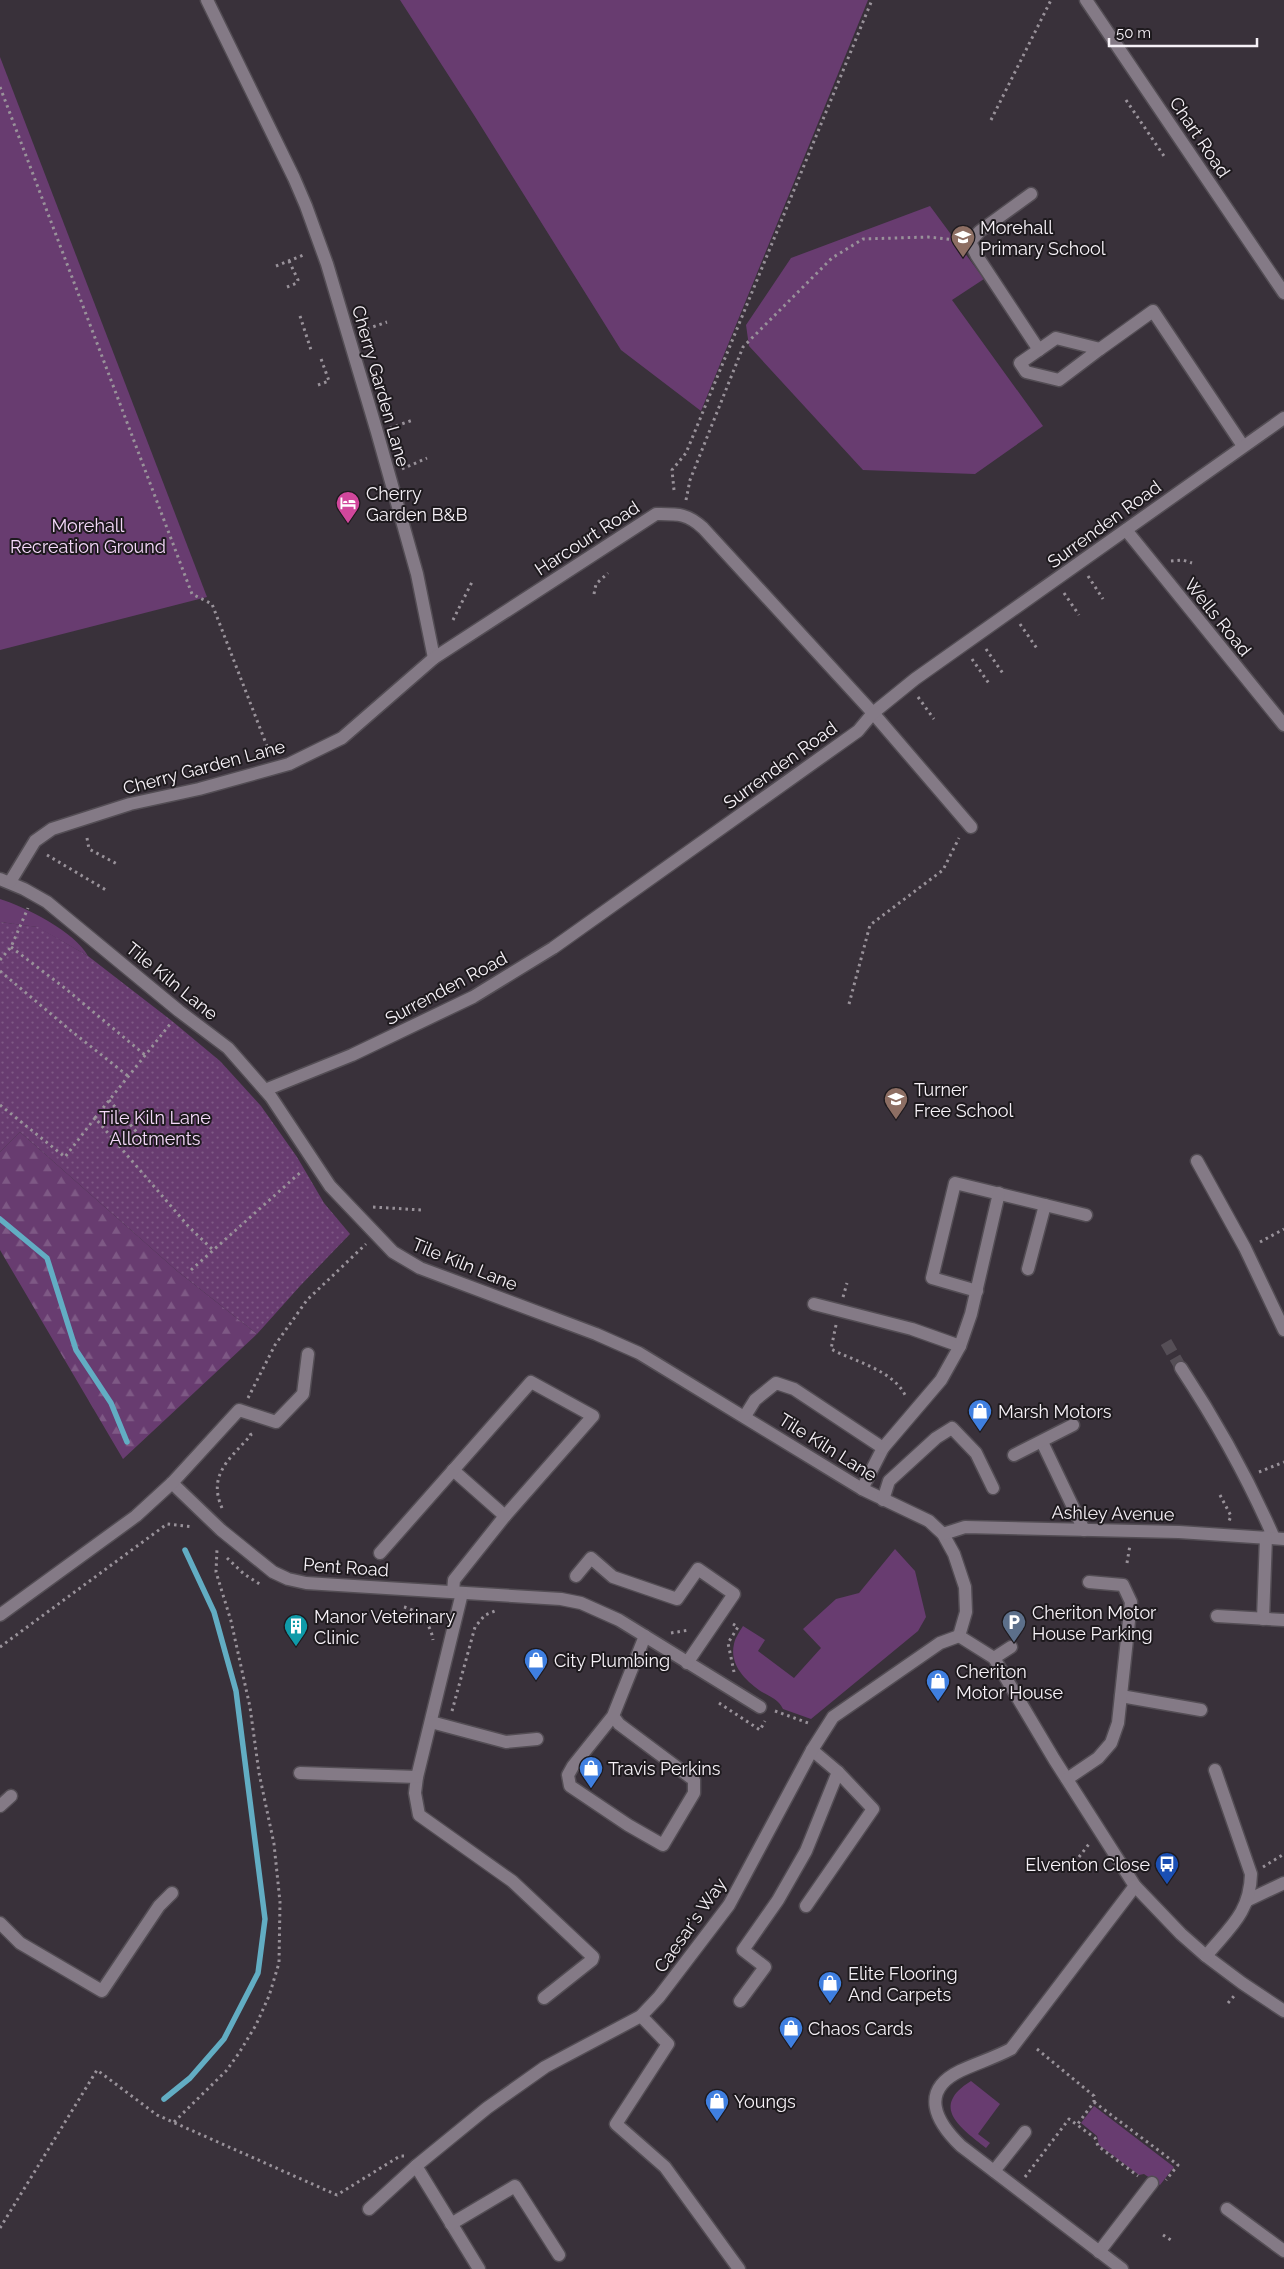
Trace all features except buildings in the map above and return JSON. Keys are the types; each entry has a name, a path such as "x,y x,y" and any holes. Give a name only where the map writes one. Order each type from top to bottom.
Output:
{"street":[{"name":"Cherry Garden Lane","path":"5,880 35,842 52,829 130,804 290,764 342,738 434,658 418,574 353,350 321,249 294,178 207,0"},
{"name":"Chart Road","path":"1086,0 1284,293"},
{"path":"1031,194 980,231 970,242 977,256 1039,350"},
{"path":"1100,349 1056,338 1020,363 1026,372 1059,380 1153,311 1243,446"},
{"name":"Surrenden Road","path":"265,1090 367,1048 473,996 553,948 850,737 873,712 915,679 1284,418"},
{"name":"Harcourt Road","path":"434,658 656,514 675,514 692,518 873,712 966,830"},
{"name":"Wells Road","path":"1126,530 1284,725"},
{"name":"Tile Kiln Lane","path":"5,880 41,899 63,914 179,1011 228,1048 265,1090 330,1186 393,1252 420,1268 596,1334 639,1353 862,1489 929,1521 942,1534"},
{"path":"1197,1161 1245,1248 1284,1330"},
{"path":"977,1290 932,1278 955,1183 1086,1215"},
{"path":"862,1489 883,1448 941,1380 960,1346 977,1290 999,1193"},
{"path":"1028,1269 1045,1205"},
{"path":"814,1304 912,1329 960,1346"},
{"path":"0,1615 136,1516 172,1483 239,1410 276,1422 304,1394 308,1354"},
{"path":"1181,1368 1216,1421 1247,1478 1274,1538 1264,1619"},
{"path":"380,1553 531,1382 593,1416 505,1516 454,1580 458,1592 415,1793 419,1815 424,1820 512,1881 593,1957 592,1960 544,1998"},
{"path":"745,1416 756,1400 776,1384 794,1389 883,1448"},
{"path":"1014,1455 1073,1425"},
{"path":"883,1500 889,1481 936,1438 952,1428 976,1453 993,1488"},
{"path":"1042,1442 1084,1530"},
{"path":"454,1470 505,1516"},
{"name":"Pent Road","path":"172,1483 222,1530 273,1572 288,1579 306,1583 561,1598 581,1603 619,1620 767,1711"},
{"name":"Ashley Avenue","path":"942,1534 965,1527 1179,1532 1274,1538"},
{"path":"942,1534 954,1554 965,1587 966,1612 959,1636 994,1658 1067,1779 1135,1886 1181,1934 1206,1956 1284,2011"},
{"path":"576,1576 591,1558 613,1577 677,1600 698,1569 734,1594 687,1663"},
{"path":"1067,1779 1098,1758 1111,1743 1118,1723 1131,1602 1123,1585 1090,1582"},
{"path":"1218,1616 1284,1620"},
{"path":"613,1716 619,1724 694,1780 694,1793 663,1845 628,1825 570,1786 568,1775 613,1716 644,1636"},
{"name":"Caesar's Way","path":"369,2209 416,2166 487,2108 545,2067 641,2016 659,1998 729,1905 812,1750 833,1717 940,1643 959,1636"},
{"path":"994,1658 1011,1647"},
{"path":"1121,1696 1200,1710"},
{"path":"431,1722 506,1742 538,1738"},
{"path":"806,1906 873,1809 838,1772 812,1750"},
{"path":"1206,1956 1243,1912 1248,1900 1251,1874 1215,1770"},
{"path":"300,1772 417,1777"},
{"path":"740,2001 765,1967 743,1950 778,1900 806,1851 838,1772"},
{"path":"0,1806 11,1796"},
{"path":"1248,1900 1284,1883"},
{"path":"1122,2269 994,2171 946,2131 936,2110 936,2096 943,2083 959,2071 996,2057 1011,2049 1135,1886"},
{"path":"0,1923 20,1943 102,1991 159,1906 172,1893"},
{"path":"641,2016 668,2044 616,2124 666,2167 739,2269"},
{"path":"994,2171 1025,2132"},
{"path":"416,2166 479,2269"},
{"path":"1099,2252 1146,2183"},
{"path":"451,2224 515,2186 559,2255"},
{"path":"1227,2209 1284,2250"}],"path":[{"path":"674,490 672,470 686,453 872,0"},
{"path":"991,120 1051,0"},
{"path":"0,87 192,594 212,604 274,769"},
{"path":"1126,100 1148,129 1166,159"},
{"path":"684,516 690,480 743,347 832,258 863,239 928,236 970,242"},
{"path":"276,266 321,249"},
{"path":"287,287 297,283 298,280 290,261"},
{"path":"300,316 311,350"},
{"path":"358,332 388,322"},
{"path":"318,385 330,381 320,356"},
{"path":"387,429 414,420"},
{"path":"400,470 427,458"},
{"path":"1169,563 1173,560 1183,560 1192,563"},
{"path":"594,594 596,584 608,573"},
{"path":"1088,576 1103,599"},
{"path":"453,620 472,582"},
{"path":"1064,593 1079,615"},
{"path":"1020,624 1038,650"},
{"path":"986,648 1004,675"},
{"path":"972,658 990,685"},
{"path":"918,696 934,719"},
{"path":"849,1004 870,925 943,870 966,830"},
{"path":"87,838 89,849 120,865"},
{"path":"47,855 106,890"},
{"path":"0,960 11,946 20,925"},
{"path":"11,946 66,989 144,1055"},
{"path":"0,971 128,1076"},
{"path":"0,1105 65,1157 179,1011"},
{"path":"109,1100 147,1144"},
{"path":"95,1118 189,1227 213,1250"},
{"path":"191,1270 314,1162"},
{"path":"371,1207 422,1210"},
{"path":"1245,1248 1284,1229"},
{"path":"228,1513 222,1507 218,1496 219,1475 223,1466 251,1435 239,1410 275,1345 307,1300 374,1234"},
{"path":"847,1283 831,1349 870,1367 895,1382 906,1396 901,1400"},
{"path":"1247,1478 1284,1462"},
{"path":"1220,1495 1231,1516 1228,1523 1228,1536"},
{"path":"0,1647 167,1524 192,1525 198,1531"},
{"path":"210,1542 244,1574 266,1588"},
{"path":"1127,1562 1130,1544"},
{"path":"174,2122 226,2072 239,2053 256,2025 269,1996 279,1963 280,1902 274,1844 259,1773 248,1698 231,1621 216,1572 218,1548"},
{"path":"400,1605 411,1609 421,1616 429,1626 433,1644"},
{"path":"448,1726 474,1627 485,1615 502,1611"},
{"path":"719,1614 738,1627 728,1643 734,1674 739,1679"},
{"path":"662,1629 671,1632 684,1632 695,1629"},
{"path":"712,1698 760,1730 767,1711 776,1705"},
{"path":"767,1711 816,1725"},
{"path":"1079,1857 1093,1839"},
{"path":"1251,1874 1284,1854"},
{"path":"1037,2049 1094,2096 1094,2102 1077,2125"},
{"path":"1,2225 97,2070 157,2115 337,2195 400,2156 427,2158"},
{"path":"1094,2102 1178,2165 1166,2181"},
{"path":"1021,2181 1069,2119 1095,2138 1098,2146 1146,2183"},
{"path":"1163,2235 1174,2242"}],"green space":[{"path":"400,0 868,0 701,411 621,350"},
{"name":"Morehall Recreation Ground","path":"0,57 207,597 0,650"},
{"path":"930,206 984,279 952,300 1043,426 975,474 863,470 749,346 746,325 791,258"},
{"path":"0,899 36,914 49,922 72,938 88,956 37,927 0,922"},
{"name":"Tile Kiln Lane Allotments","path":"0,922 38,927 88,956 220,1061 261,1106 297,1157 324,1203 350,1234 257,1334 176,1270 20,1132 0,1152"},
{"path":"20,1132 176,1270 257,1334 123,1459 0,1250 0,1152"},
{"path":"895,1549 915,1571 926,1617 918,1631 811,1719 783,1709 777,1701 756,1688 740,1672 736,1666 733,1652 735,1639 743,1626 765,1640 758,1651 794,1678 821,1648 803,1629 836,1599 859,1593"},
{"path":"971,2081 1000,2104 978,2134 990,2143 986,2148 967,2133 953,2117 952,2100"},
{"path":"1094,2106 1174,2167 1160,2185 1144,2174 1139,2175 1099,2145 1097,2136 1081,2123"}],"waterway":[{"path":"0,1219 47,1258 76,1350 111,1403 127,1442"},
{"path":"164,2099 190,2078 224,2039 258,1973 265,1919 236,1691 214,1612 185,1550"}],"tunnel":[{"path":"1166,1342 1181,1368"}],"place":[{"name":"Morehall Primary School","path":"963,258"},
{"name":"Cherry Garden B&B","path":"348,524"},
{"name":"Turner Free School","path":"896,1120"},
{"name":"Marsh Motors","path":"980,1432"},
{"name":"Cheriton Motor House Parking","path":"1014,1643"},
{"name":"Manor Veterinary Clinic","path":"296,1647"},
{"name":"City Plumbing","path":"536,1681"},
{"name":"Cheriton Motor House","path":"938,1702"},
{"name":"Travis Perkins","path":"591,1789"},
{"name":"Elventon Close","path":"1167,1885"},
{"name":"Elite Flooring And Carpets","path":"830,2004"},
{"name":"Chaos Cards","path":"791,2049"},
{"name":"Youngs","path":"717,2122"}]}
